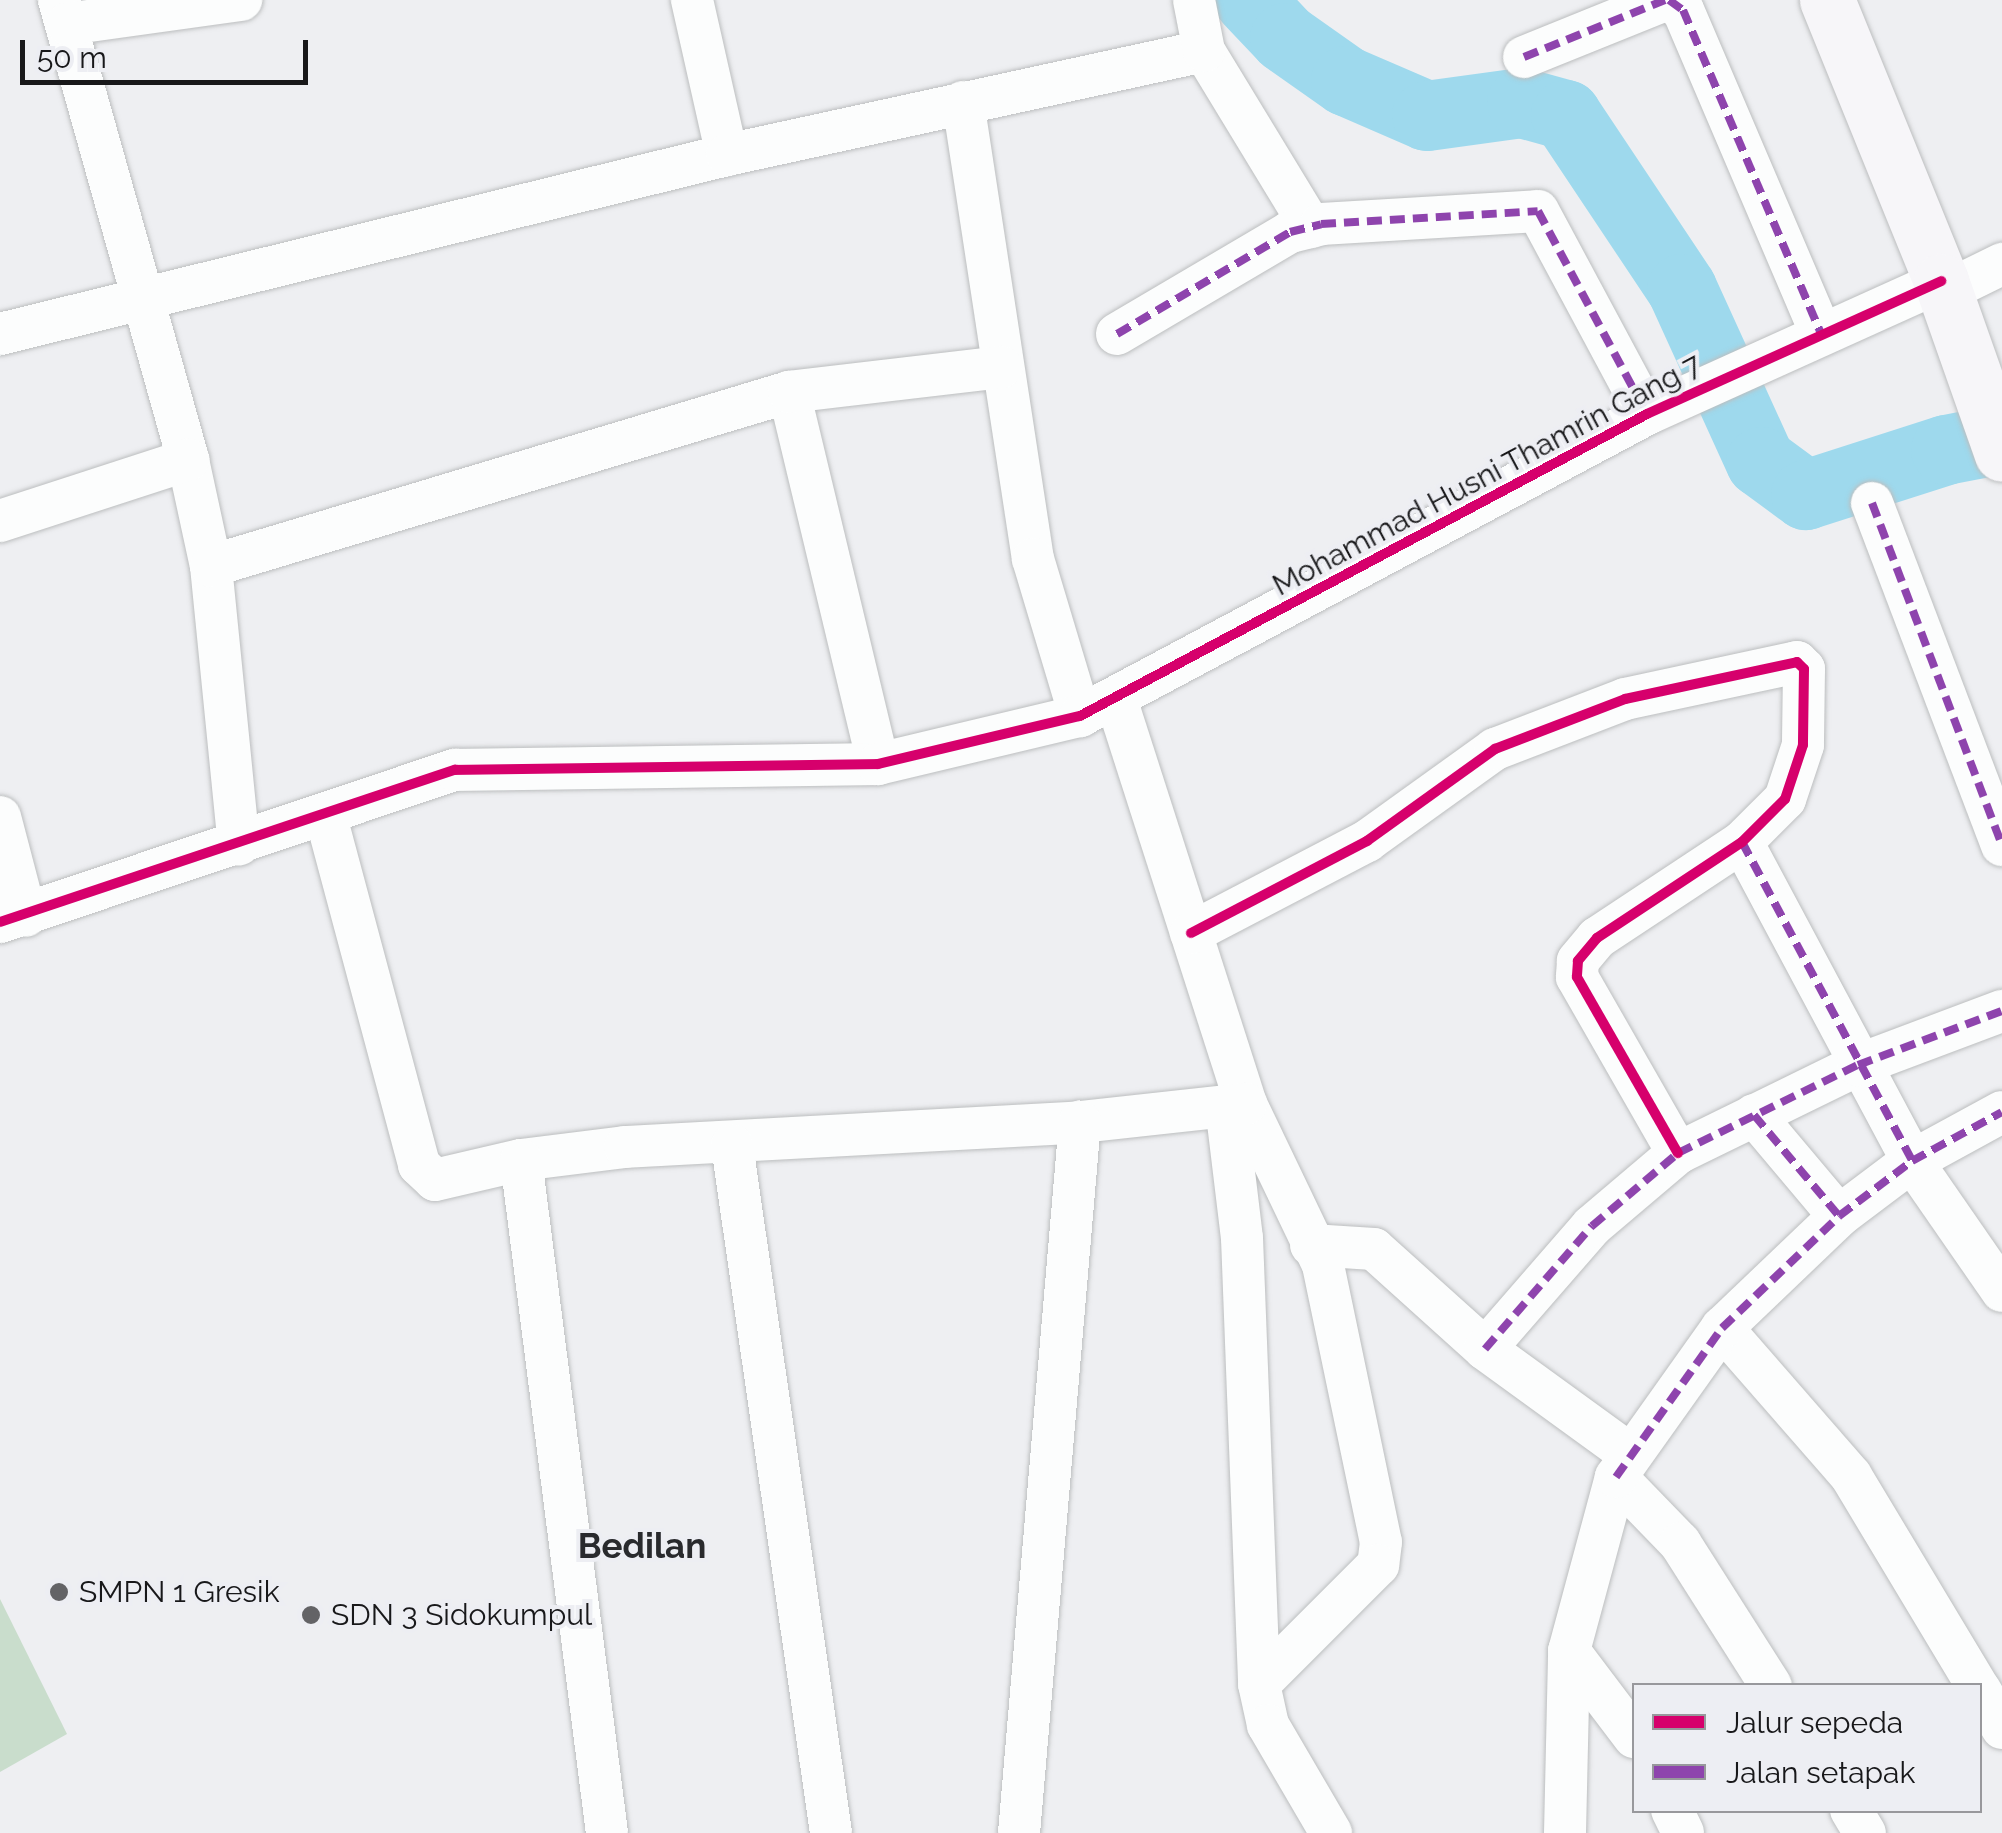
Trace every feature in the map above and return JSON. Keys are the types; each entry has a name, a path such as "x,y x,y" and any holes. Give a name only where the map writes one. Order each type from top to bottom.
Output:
{"main road":[{"path":"1827,0 1943,286 1994,434"}],"street":[{"path":"239,845 211,566 188,460 63,12 242,0"},
{"path":"692,0 727,154"},
{"path":"1194,0 1204,51 1312,226"},
{"path":"1524,57 1667,0 1683,10 1821,332"},
{"path":"0,334 727,154 1204,51"},
{"path":"963,102 1033,559 1191,933 1236,1105 1259,1684 1268,1724 1331,1833"},
{"path":"1116,334 1250,254 1312,226 1538,211 1647,414"},
{"name":"Mohammad Husni Thamrin Gang 7","path":"13,919 326,817 456,770 878,764 1098,707 1647,414 1821,332 2002,264"},
{"path":"211,566 789,392 1002,367"},
{"path":"789,392 878,764"},
{"path":"0,521 188,460"},
{"path":"1872,503 2001,842"},
{"path":"1191,933 1367,841 1494,749 1625,699 1797,662 1804,668 1803,745 1785,800 1742,842 1597,938 1578,961 1577,977 1678,1154"},
{"path":"0,817 13,919"},
{"path":"326,817 418,1165 436,1180 521,1160 624,1147 732,1145 1080,1122 1236,1105"},
{"path":"1742,842 1912,1161 2002,1291"},
{"path":"1485,1349 1592,1226 1678,1154 1858,1066 2002,1011"},
{"path":"1236,1105 1323,1265 1382,1554 1378,1565 1259,1684"},
{"path":"1566,1833 1569,1650 1623,1466 1722,1328 1839,1216 1912,1161 2002,1112"},
{"path":"1754,1115 1839,1216"},
{"path":"1019,1833 1080,1122"},
{"path":"732,1145 831,1833"},
{"path":"521,1160 607,1833"},
{"path":"1311,1245 1374,1250 1623,1466 1680,1544 1769,1683"},
{"path":"1722,1328 1852,1476 1975,1683"},
{"path":"1569,1650 1632,1734"},
{"path":"1982,1695 2002,1728"}],"green space":[{"path":"0,1599 67,1734 0,1772"}],"waterway":[{"path":"1249,0 1285,38 1346,81 1427,116 1522,103 1566,115 1682,289 1761,462 1806,495 1946,450 2002,439"}],"marked path":[{"path":"1524,57 1665,0"},
{"path":"1669,0 1683,10 1821,333"},
{"path":"1117,334 1290,232 1321,224 1538,211 1647,414"},
{"path":"1872,503 2002,845"},
{"path":"1742,842 1912,1161"},
{"path":"1485,1349 1592,1226 1678,1153 1858,1065 2002,1011"},
{"path":"1616,1477 1722,1328 1839,1216 1912,1161 2002,1112"},
{"path":"1754,1115 1839,1216"}],"cycle path":[{"path":"0,922 455,770 878,764 1080,716 1647,414 1941,281"},
{"path":"1191,933 1367,841 1495,749 1625,699 1797,662 1804,669 1803,745 1785,799 1742,842 1597,938 1578,961 1577,977 1678,1153"}],"place":[{"name":"SMPN 1 Gresik","path":"59,1592"},
{"name":"SDN 3 Sidokumpul","path":"311,1615"}],"district":[{"name":"Bedilan","path":"642,1546"}]}
